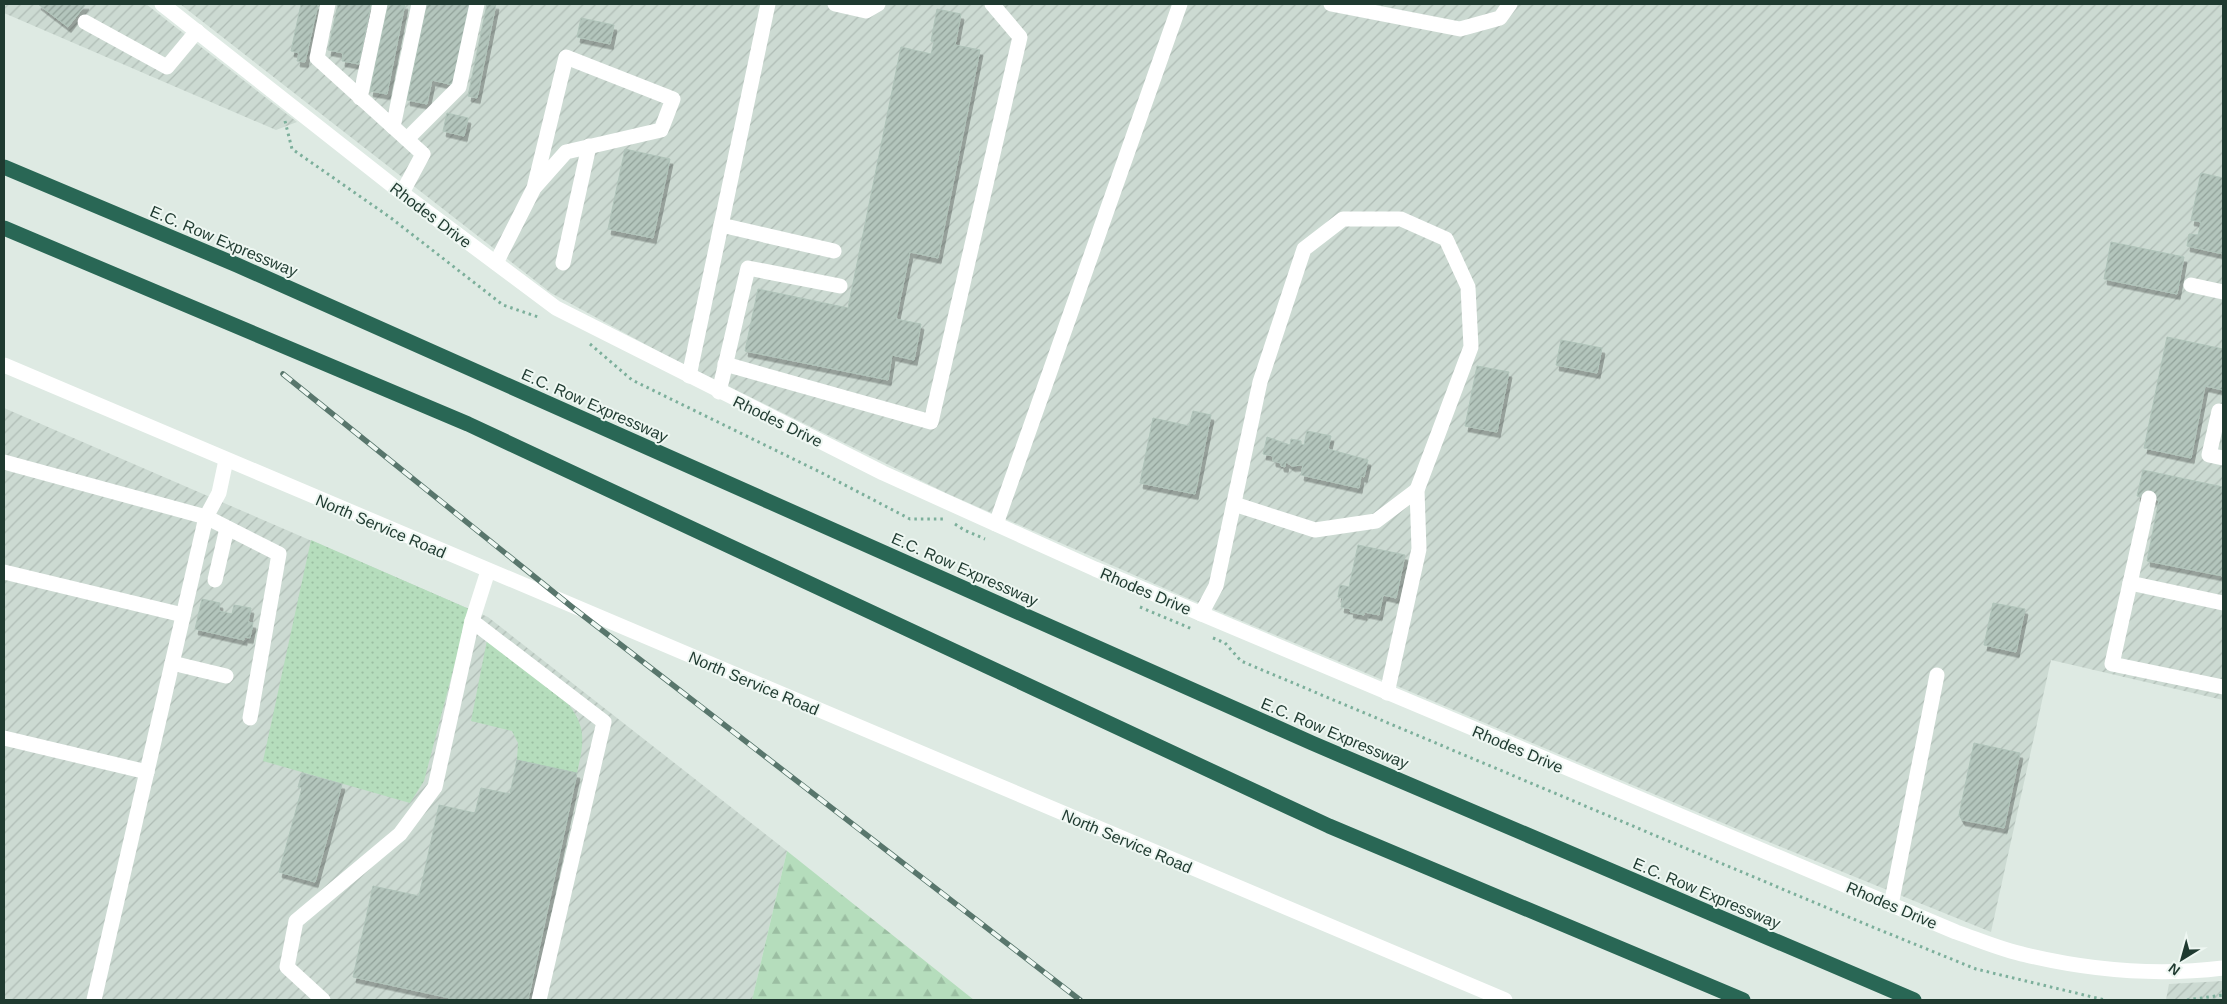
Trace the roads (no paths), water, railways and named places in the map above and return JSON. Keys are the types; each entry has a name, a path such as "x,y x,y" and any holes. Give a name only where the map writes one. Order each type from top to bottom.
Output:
{"highway":[{"name":"E.C. Row Expressway","path":"4,166 238,265 1322,747 1914,1000"},
{"path":"4,228 468,424 1329,826 1743,1000"}],"street":[{"name":"Rhodes Drive","path":"162,4 402,193 556,308 719,392 883,473 1201,614 1956,932 2025,955 2100,969 2195,972 2223,968"},
{"path":"328,4 316,58 423,154 402,193"},
{"path":"360,98 380,4"},
{"path":"393,127 419,4"},
{"path":"407,139 460,87 477,4"},
{"path":"689,376 768,4"},
{"path":"835,4 866,11 878,4"},
{"path":"725,364 931,422 1020,37 992,4"},
{"path":"996,524 1180,4"},
{"path":"1331,4 1460,29 1500,18 1510,4"},
{"path":"85,22 167,67 197,32"},
{"path":"496,264 534,188 566,57 673,99 661,130 566,152 534,188"},
{"path":"563,263 589,146"},
{"path":"1201,614 1216,586 1260,382 1304,249 1343,219 1401,219 1446,239 1468,287 1471,347 1417,490 1419,549 1387,693"},
{"path":"721,225 834,251"},
{"path":"719,392 748,268 840,286"},
{"path":"2191,285 2223,292"},
{"name":"North Service Road","path":"4,365 1505,1000"},
{"path":"2223,412 2219,411 2209,455 2223,458"},
{"path":"94,1000 206,517 219,493 226,460"},
{"path":"4,462 206,517 279,554 250,718"},
{"path":"1234,504 1316,530 1376,521 1417,490"},
{"path":"2149,498 2112,664 2223,688"},
{"path":"215,580 227,528"},
{"path":"323,1000 287,967 296,921 400,834 435,787 472,621 488,571"},
{"path":"4,572 183,615"},
{"path":"2130,583 2223,602"},
{"path":"472,621 604,722 539,1000"},
{"path":"172,662 226,676"},
{"path":"1891,905 1937,675"},
{"path":"4,738 147,772"}],"railway":[{"path":"283,374 572,607 1080,1000"}]}
